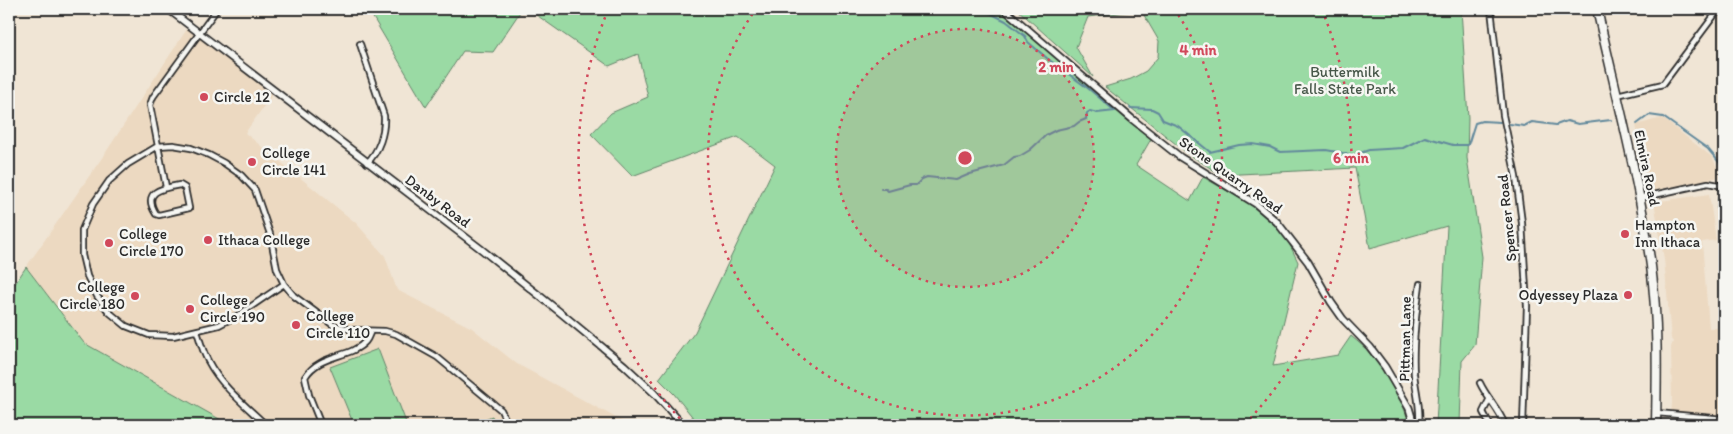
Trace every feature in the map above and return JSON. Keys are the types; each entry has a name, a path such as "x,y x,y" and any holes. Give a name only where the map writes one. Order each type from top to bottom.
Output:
{"highway":[{"name":"Elmira Road","path":"1598,9 1640,198 1653,290 1657,358 1656,425"}],"main road":[{"name":"Danby Road","path":"168,9 481,250 624,365 654,393 683,425"},
{"name":"Stone Quarry Road","path":"1004,9 1132,119 1180,157 1256,204 1277,222 1308,262 1343,319 1370,347 1385,367 1409,408 1414,425"}],"street":[{"path":"166,187 150,105 153,97 217,9"},
{"name":"Spencer Road","path":"1492,9 1503,115 1520,201 1527,318 1523,425"},
{"path":"1616,96 1663,84 1719,9"},
{"path":"360,44 382,105 384,116 381,140 374,155 367,163"},
{"path":"284,284 240,314 218,324 173,336 149,335 126,326 109,312 97,296 87,276 82,255 82,230 93,204 109,181 128,164 158,146 173,145 191,148 224,163 255,190 275,254 277,269 284,284 294,296 333,325 352,330 385,330 396,334 445,362 500,410 508,425"},
{"path":"1640,198 1708,183 1724,186"},
{"path":"183,186 189,208 159,215 156,214 151,198 156,190 166,187 183,186"},
{"name":"Pittman Lane","path":"1419,425 1419,406 1414,374 1417,303 1420,284"},
{"path":"197,331 207,360 214,372 266,425"},
{"path":"321,425 309,395 306,377 311,369 318,364 359,347 367,340 371,331"},
{"path":"1480,383 1505,425"},
{"path":"1489,400 1483,412 1490,425"},
{"path":"1657,413 1724,419"}],"shaded area":[{"name":"Ithaca College","path":"189,26 274,92 245,133 356,223 385,256 397,290 472,328 517,364 629,425 230,425 84,343 26,267 106,152"},
{"path":"1662,118 1712,157 1719,177 1651,191 1636,125"},
{"path":"1709,194 1716,240 1702,242 1709,328 1724,328 1724,425 1670,425 1672,403 1671,347 1673,342 1671,339 1664,259 1654,202"}],"green space":[{"path":"368,9 522,9 493,52 463,51 426,107"},
{"path":"528,9 1000,9 1151,139 1136,165 1190,201 1203,177 1262,211 1288,241 1298,262 1273,366 1338,355 1351,336 1369,352 1389,379 1407,416 1409,425 699,425 659,379 695,332 775,165 738,137 632,176 591,134 611,113 648,97 638,54 609,66"},
{"name":"Buttermilk Falls State Park","path":"1017,9 1461,9 1468,118 1467,158 1482,257 1475,345 1462,361 1460,425 1436,425 1447,226 1370,248 1355,168 1221,175 1187,153 1105,87 1131,79 1146,71 1158,57 1159,41 1141,10 1088,17 1076,47 1093,77"},
{"path":"26,267 84,343 230,425 9,425 9,293"},
{"path":"378,349 407,425 354,425 330,367"},
{"path":"492,416 495,425 470,425"}],"waterway":[{"path":"982,9 1006,21 1025,36 1028,42 1048,59 1115,111"},
{"path":"1130,108 1152,109 1158,112 1163,120 1178,126 1210,152 1239,145 1253,144 1270,147 1280,152 1326,150 1354,155 1369,150 1403,148 1425,137 1453,145 1468,145 1475,123 1482,121 1500,122"},
{"path":"881,189 888,191 916,185 927,177 956,180 970,174 1004,165 1014,157 1030,150 1046,135 1056,130 1074,126 1086,119 1087,113 1090,111 1097,113 1115,111"},
{"path":"1637,124 1649,115 1663,117 1708,149 1724,168"},
{"path":"1510,124 1524,126 1532,122 1556,125 1567,121 1578,124 1611,120"},
{"path":"1720,193 1718,212 1724,243"}],"place":[{"name":"Circle 12","path":"204,97"},
{"name":"College Circle 141","path":"252,162"},
{"name":"Hampton Inn Ithaca","path":"1625,234"},
{"name":"Ithaca College","path":"208,240"},
{"name":"College Circle 170","path":"109,243"},
{"name":"Odyessey Plaza","path":"1628,295"},
{"name":"College Circle 180","path":"135,296"},
{"name":"College Circle 190","path":"190,309"},
{"name":"College Circle 110","path":"296,325"}]}
